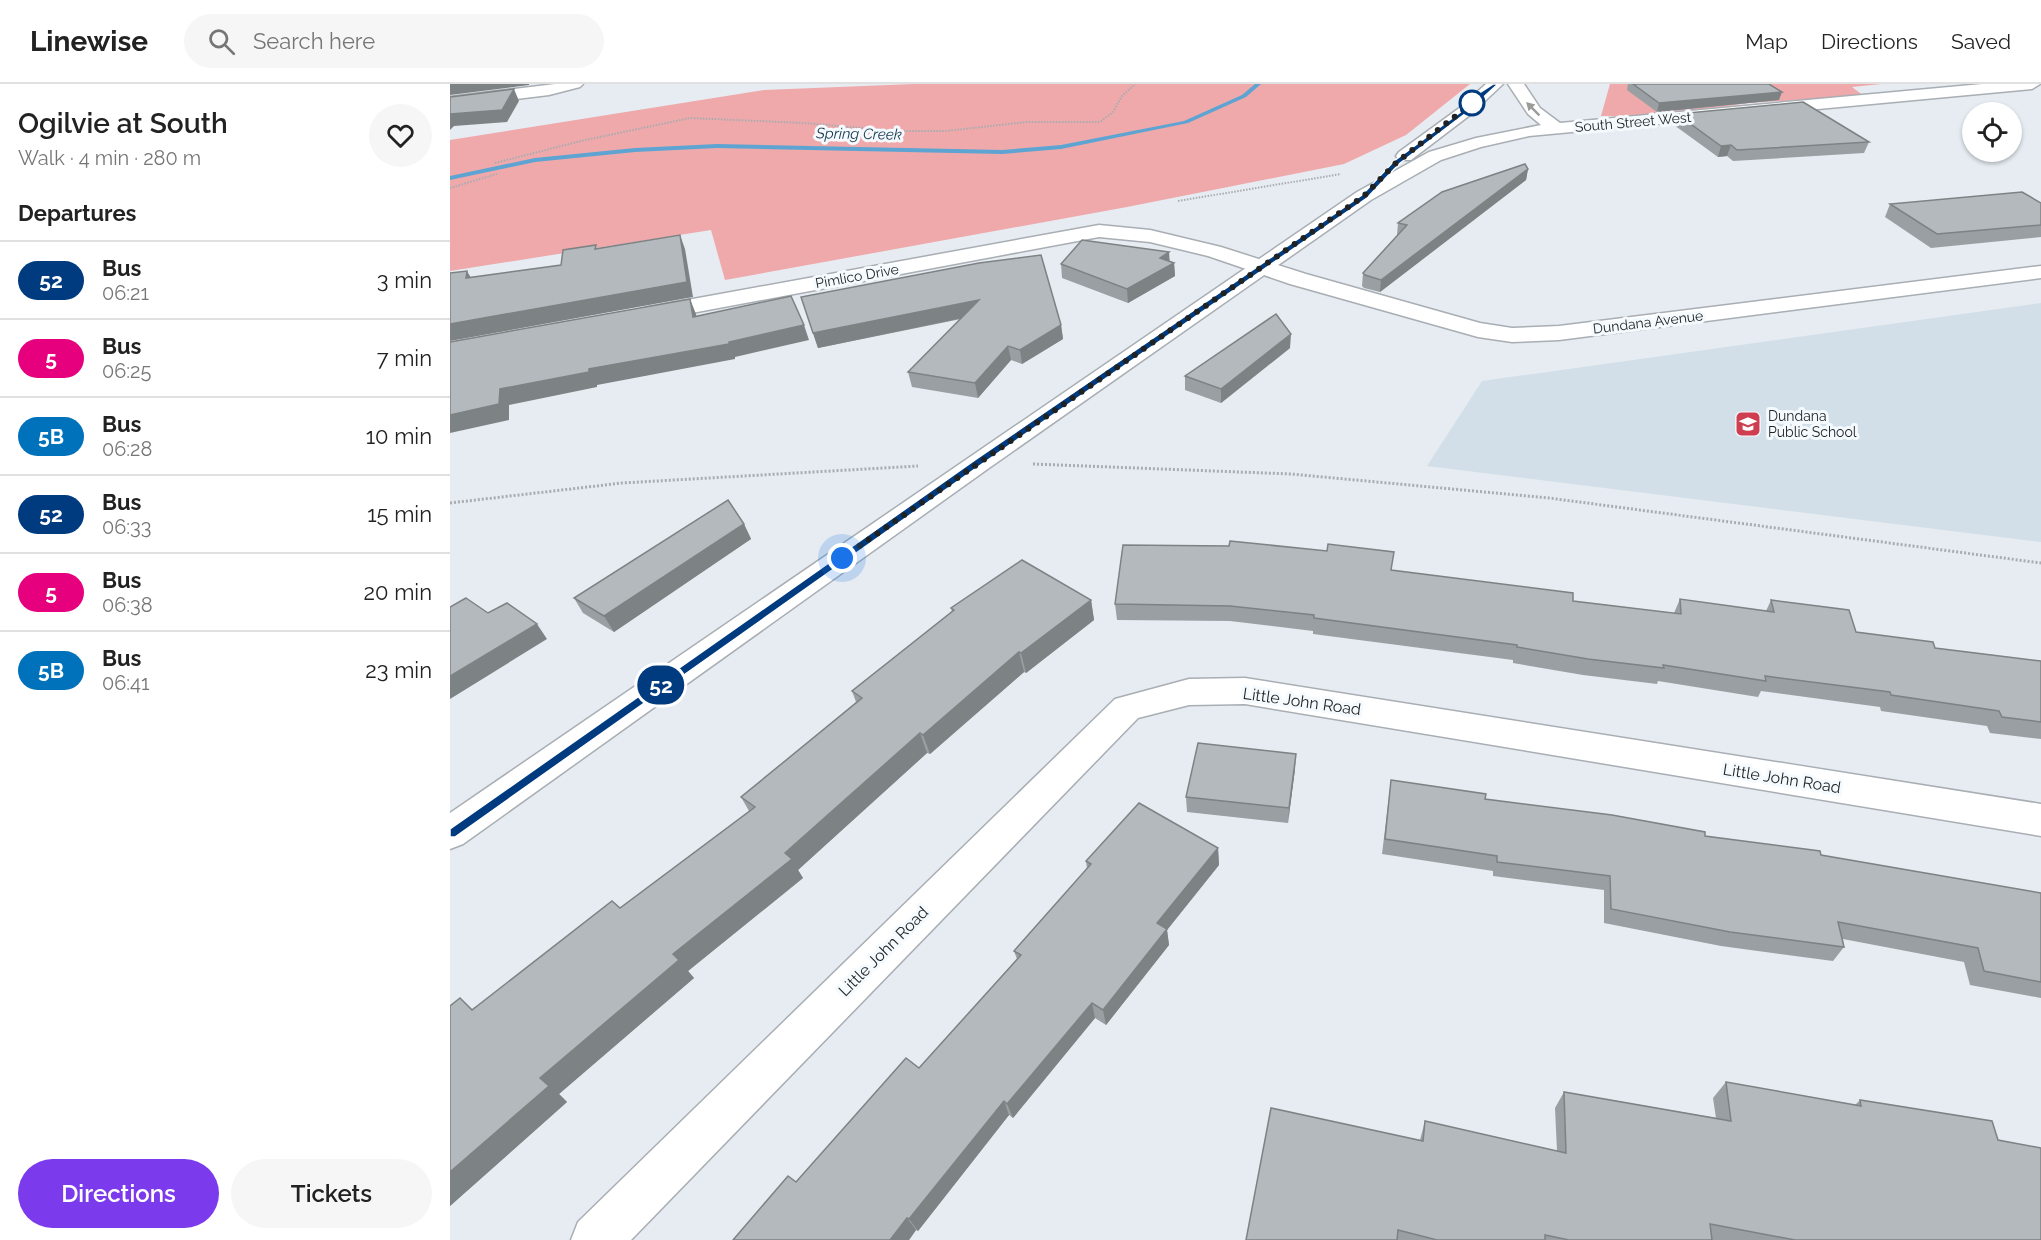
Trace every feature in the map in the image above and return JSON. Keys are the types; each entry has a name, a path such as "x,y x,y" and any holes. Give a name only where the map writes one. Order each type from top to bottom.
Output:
{"street":[{"path":"450,102 549,90 575,84"},
{"path":"450,833 979,462 1364,196 1396,163 1464,112 1495,84"},
{"path":"1502,84 1498,113 1530,131"},
{"path":"1516,84 1534,111 1557,129"},
{"name":"South Street West","path":"1364,196 1435,156 1476,143 1530,131 2032,84"},
{"name":"Pimlico Drive","path":"627,318 1099,231 1150,236 1214,251 1262,267"},
{"name":"Dundana Avenue","path":"1262,267 1478,330 1512,335 1559,333 2041,272"},
{"name":"Little John Road","path":"596,1240 1127,708 1189,692 1245,691 2041,820"}],"path":[{"path":"495,163 581,141 690,118 804,123 897,131 946,131 1027,122 1100,122 1113,112 1122,96 1135,84"},
{"path":"450,188 497,174"},
{"path":"1178,201 1341,174"},
{"path":"450,503 622,483 979,462 1290,474 1549,498 2041,563"}],"shaded area":[{"path":"914,84 1470,84 1406,135 1344,164 1127,207 725,280 711,230 450,271 450,140 764,90"},
{"path":"1610,84 1881,84 1852,87 1864,96 1749,103 1653,117 1601,116"},
{"name":"Dundana Public School","path":"2041,303 2041,542 1427,466 1482,381"}],"building":[{"path":"1633,84 1769,84 1782,92 1659,103"},
{"path":"514,89 502,110 450,114 450,97"},
{"path":"1803,102 1869,142 1737,150 1731,145 1721,146 1677,114"},
{"path":"1525,164 1528,169 1381,280 1363,273 1407,225 1398,223 1442,192"},
{"path":"2022,192 2041,203 2041,225 1937,234 1890,204"},
{"path":"680,235 687,282 450,324 450,273 467,271 466,278 561,265 563,250 596,245 595,249"},
{"path":"1082,240 1169,252 1160,258 1174,263 1127,289 1061,264"},
{"path":"1041,255 1061,325 1020,350 1008,346 975,383 908,372 979,300 813,333 801,297 979,263"},
{"path":"791,296 804,325 729,342 729,344 589,369 589,372 500,389 499,404 450,415 450,342 690,299 693,317"},
{"path":"1276,314 1291,334 1221,389 1185,376"},
{"path":"728,500 744,524 604,616 574,598"},
{"path":"1230,541 1327,551 1328,544 1394,552 1391,570 1573,593 1573,601 1681,614 1680,599 1774,612 1771,600 1849,610 1856,632 1933,642 1935,648 2041,661 2041,722 2002,717 1999,711 1891,695 1890,692 1765,676 1766,681 1663,665 1664,668 1588,659 1517,647 1517,645 1314,618 1314,615 1230,606 1115,604 1123,545 1229,546"},
{"path":"1022,560 1091,600 1021,653 1019,652 923,735 920,733 785,853 792,859 673,954 679,960 540,1078 549,1086 450,1172 450,1006 460,998 472,1010 612,901 620,908 755,807 741,797 862,698 852,691 954,610 951,608"},
{"path":"466,598 488,613 507,603 537,624 450,676 450,607"},
{"path":"1198,743 1296,754 1289,808 1186,797"},
{"path":"1391,780 1486,794 1485,799 1612,815 1705,832 1705,836 1820,851 1821,855 2041,893 2041,982 1984,971 1978,948 1838,922 1844,947 1730,932 1611,909 1610,876 1497,862 1497,856 1385,839"},
{"path":"1139,803 1218,848 1157,923 1167,929 1103,1010 1092,1003 1007,1104 1004,1101 890,1240 733,1240 788,1176 796,1182 906,1058 919,1068 1021,955 1014,951 1091,864 1086,861"},
{"path":"1726,1082 1861,1106 1860,1100 1992,1121 1998,1140 2041,1148 2041,1240 1795,1240 1710,1224 1712,1240 1569,1240 1545,1235 1545,1240 1437,1240 1398,1230 1397,1240 1246,1240 1271,1108 1423,1141 1425,1121 1566,1153 1564,1092 1731,1121"}],"waterway":[{"name":"Spring Creek","path":"450,178 535,160 635,150 717,146 1002,152 1061,147 1186,122 1244,96 1258,84"}],"bus line":[{"name":"52","path":"450,833 979,462 1364,196 1396,163 1464,112 1495,84"}],"place":[{"name":"Dundana Public School","path":"1748,424"}],"route":[{"path":"842,558 1364,196 1396,163 1472,103"}]}
